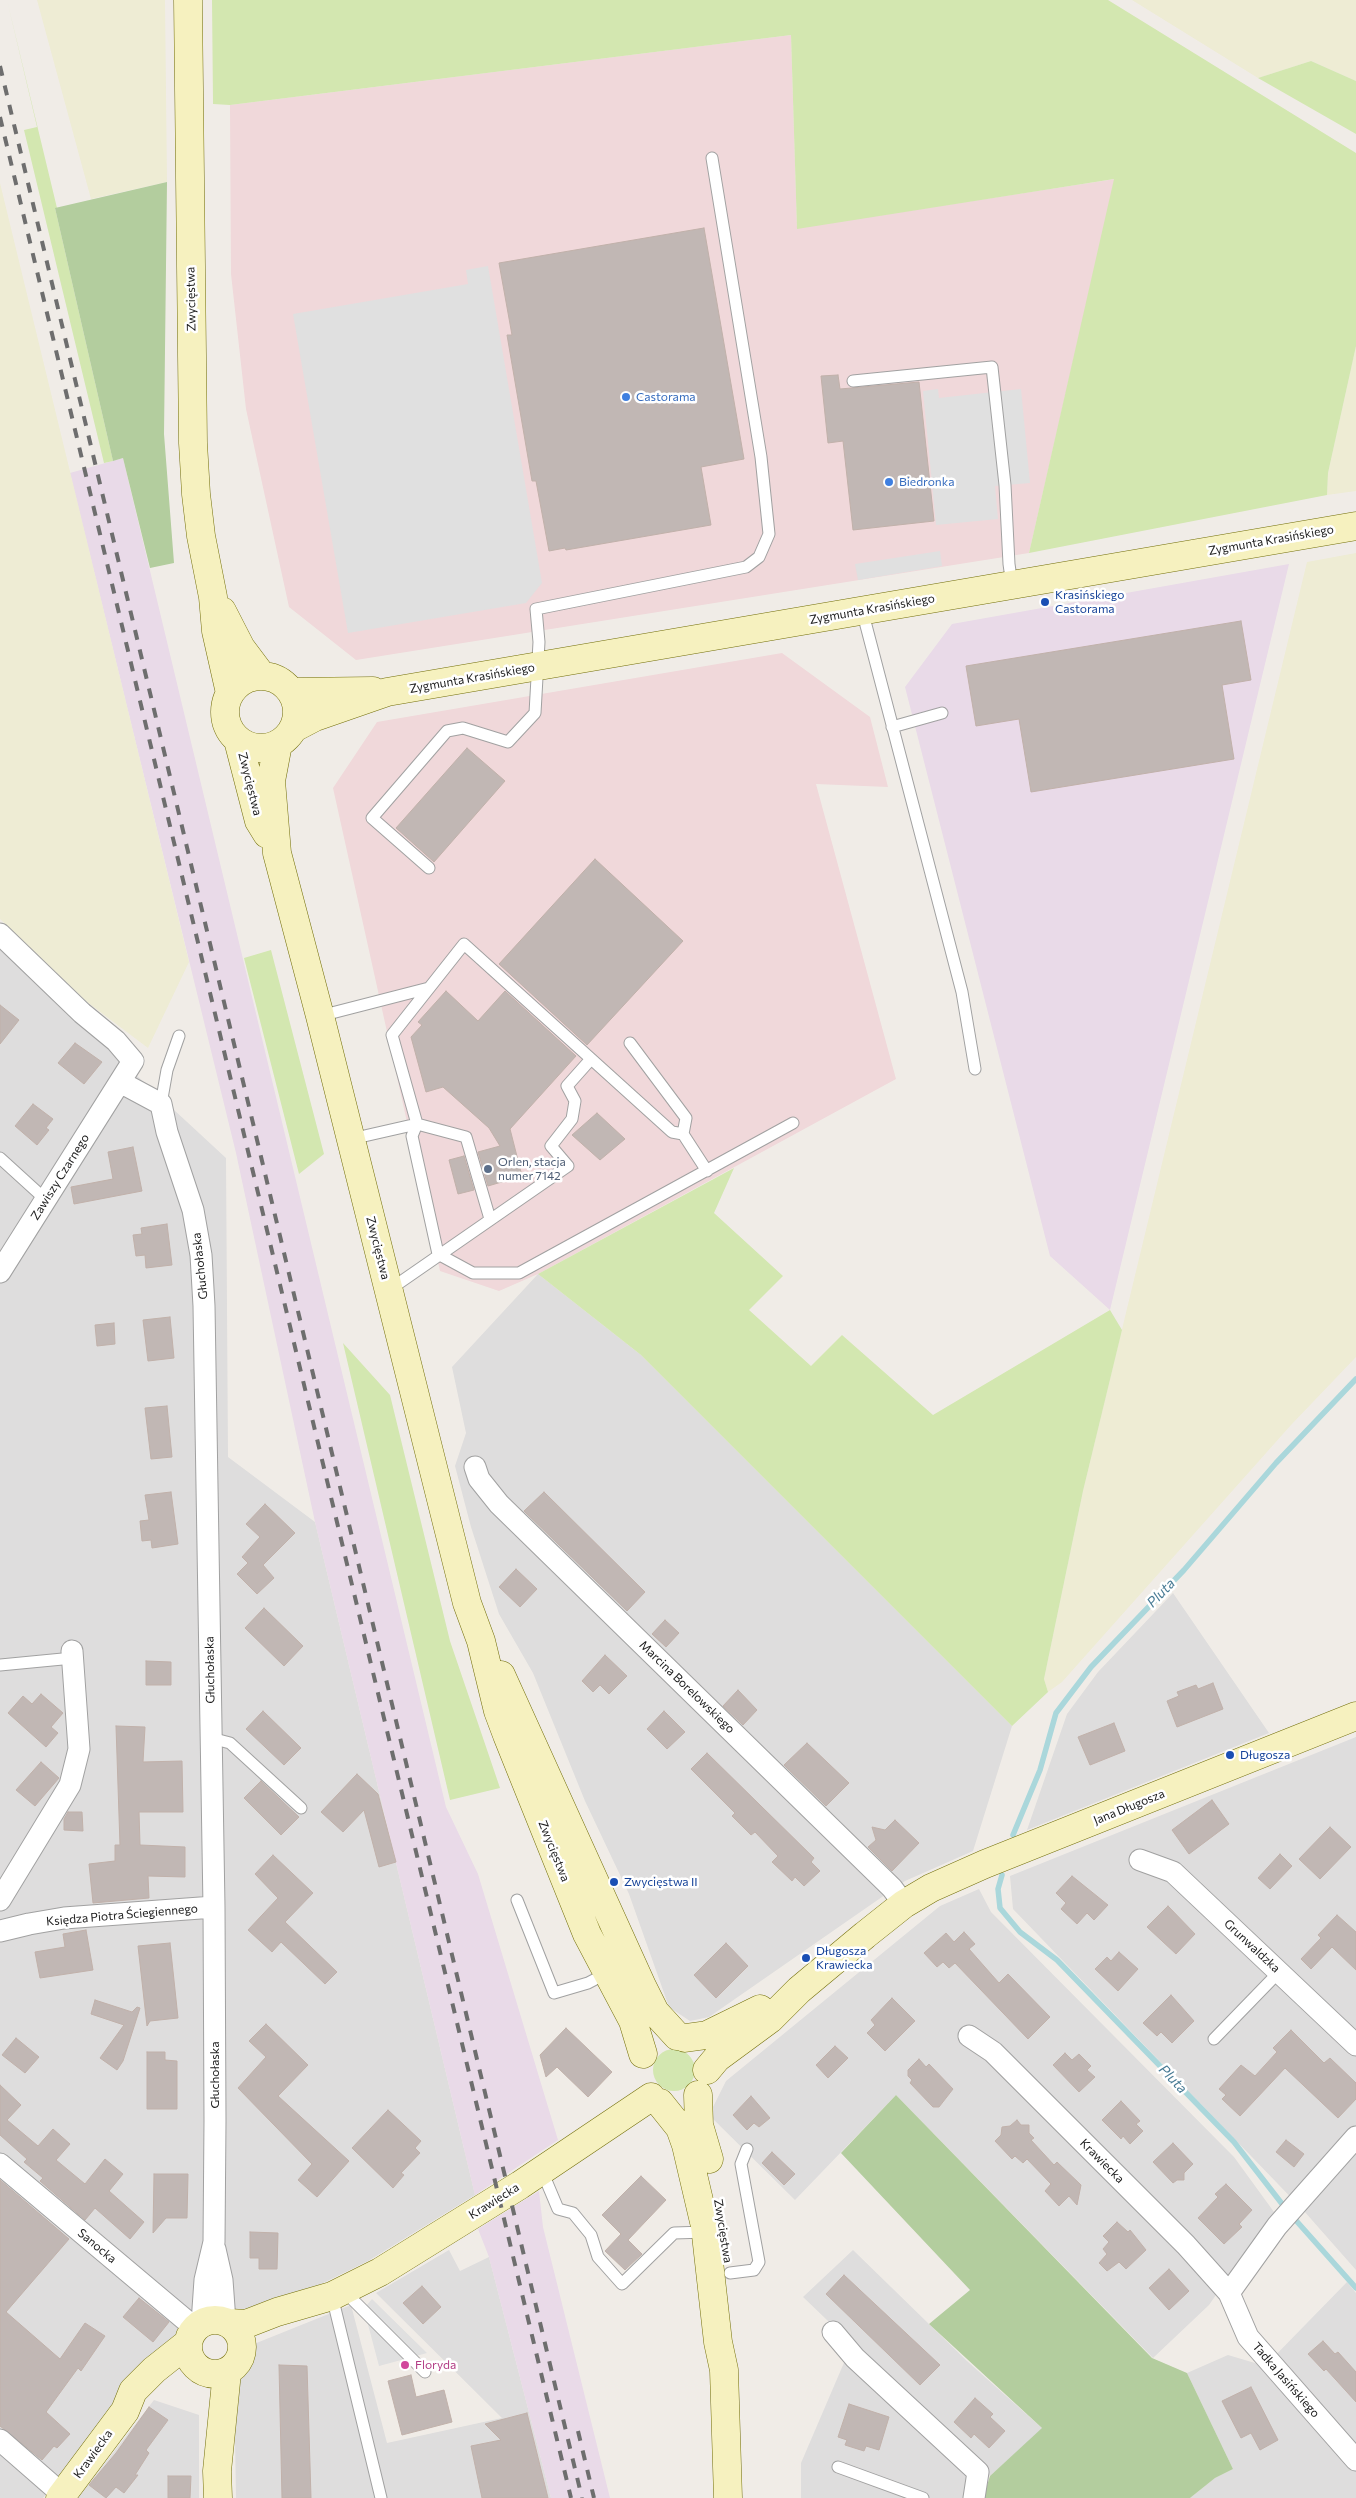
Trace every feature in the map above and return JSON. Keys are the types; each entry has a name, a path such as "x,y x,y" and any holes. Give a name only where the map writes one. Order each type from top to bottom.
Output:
{"main road":[{"name":"Zwycięstwa","path":"188,0 193,443 201,536 213,596 216,631 230,693"},
{"name":"Zygmunta Krasińskiego","path":"286,736 314,717 387,692 1356,526"},
{"name":"Zwycięstwa","path":"213,596 241,648 262,676"},
{"path":"262,676 279,680 292,692 297,704 298,716 286,736 258,748 238,740 227,723 225,713 230,693 239,684 250,678 262,676"},
{"name":"Zygmunta Krasińskiego","path":"292,692 358,690 387,692"},
{"name":"Zwycięstwa","path":"286,736 271,781 277,853 320,1016 467,1603 481,1641 501,1719 584,1925 633,2022 643,2054"},
{"name":"Zwycięstwa","path":"238,740 259,821 277,853"},
{"name":"Zwycięstwa","path":"481,1641 507,1686 522,1717 655,2012 681,2037"},
{"name":"Jana Długosza","path":"904,1904 931,1888 985,1864 1356,1716"},
{"path":"800,1990 707,2035 657,2040 643,2054 638,2073 640,2082 656,2100 680,2104 703,2082 717,2058 770,2019 800,1990 904,1904"},
{"path":"681,2037 701,2050 703,2082"},
{"name":"Zwycięstwa","path":"703,2082 699,2125 721,2211 730,2273 731,2332 724,2370"},
{"name":"Zwycięstwa","path":"656,2100 680,2128 697,2184 706,2232 718,2342 724,2370 728,2498"},
{"name":"Krawiecka","path":"243,2348 253,2339 282,2327 338,2293 380,2272 656,2100"},
{"name":"Krawiecka","path":"61,2497 125,2410 133,2391 154,2370 208,2327 246,2324 338,2293"},
{"path":"208,2327 237,2330 243,2348 235,2366 209,2371 190,2358 208,2327"},
{"path":"209,2371 218,2498"},
{"name":"Krawiecka","path":"125,2410 162,2382 183,2372 209,2371"}],"street":[{"name":"Zawiszy Czarnego","path":"0,934 82,1013 116,1041 134,1061 0,1272"},
{"path":"120,1082 161,1104"},
{"name":"Głuchołaska","path":"161,1104 167,1132 192,1210 201,1255 204,1316 214,1908 214,2242 222,2280 208,2327"},
{"name":"Marcina Borelowskiego","path":"474,1467 479,1479 499,1504 892,1888 904,1904"},
{"path":"0,1900 70,1785 78,1750 73,1654"},
{"name":"Grunwaldzka","path":"1140,1860 1173,1872 1356,2045"},
{"name":"Księdza Piotra Ściegiennego","path":"0,1932 29,1924 64,1918 214,1908"},
{"name":"Krawiecka","path":"969,2036 993,2052 1186,2245 1229,2293"},
{"path":"1229,2293 1277,2226 1356,2137"},
{"name":"Sanocka","path":"0,2164 208,2327"},
{"name":"Tadka Jasińskiego","path":"1229,2293 1248,2337 1356,2460"},
{"path":"834,2332 855,2358 978,2472 974,2498"},
{"path":"0,2440 61,2497"}],"lane":[{"path":"429,868 372,818 447,731 463,728 508,742 535,713 539,642 536,609 746,567 760,557 769,534 761,457 712,158"},
{"path":"853,382 992,367 1005,485 1009,564 1012,585"},
{"path":"862,610 962,992 975,1069"},
{"path":"892,726 942,714"},
{"path":"683,1134 672,1132 464,944 392,1035 417,1124 412,1136 438,1254 472,1273 519,1273 793,1123"},
{"path":"320,1016 429,988"},
{"path":"161,1104 167,1070 179,1036"},
{"path":"630,1043 686,1118 683,1134 707,1170"},
{"path":"388,1290 568,1166 551,1146 572,1119 576,1101 567,1086 591,1059"},
{"path":"351,1139 417,1124 466,1137 490,1219"},
{"path":"0,1158 45,1199"},
{"path":"0,1665 73,1654"},
{"path":"211,1738 230,1743 301,1808"},
{"path":"517,1900 554,1993 588,1983 607,1973"},
{"path":"1214,2039 1279,1972"},
{"path":"730,2273 754,2270 759,2262 741,2164 747,2149"},
{"path":"542,2171 558,2209 573,2213 591,2235 598,2257 622,2284 674,2233 706,2232"},
{"path":"338,2293 425,2372"},
{"path":"338,2293 381,2498"},
{"path":"838,2467 923,2498"}],"shaded area":[{"path":"37,0 165,0 167,182 91,199"},
{"path":"1132,0 1356,0 1356,81 1311,61 1258,78"},
{"path":"791,35 797,228 1115,179 1029,553 356,660 289,607 246,409 231,274 230,105"},
{"path":"0,183 189,962 148,1048 87,1002 0,919"},
{"path":"488,266 542,583 526,603 348,633 293,314 468,284 466,270"},
{"path":"1356,346 1356,491 1327,495 1328,473"},
{"path":"938,389 939,398 1021,389 1030,483 995,486 998,519 936,525 923,391"},
{"path":"123,458 446,1807 478,1874 558,2140 475,2195 315,1522 236,1153 70,473"},
{"path":"940,551 942,566 858,580 855,564"},
{"path":"1356,553 1356,1357 1291,1425 1062,1682 1048,1692 1044,1679 1083,1491 1307,562"},
{"path":"1289,564 1110,1310 1050,1256 905,687 952,624"},
{"path":"782,653 870,717 888,787 816,784 896,1079 538,1274 499,1291 440,1271 333,788 377,722"},
{"path":"0,949 226,1158 228,1457 315,1522 475,2195 368,2261 315,2287 174,2336 121,2396 43,2498 0,2498"},
{"path":"538,1274 641,1355 1012,1726 973,1851 905,1881 709,2017 690,2021 669,2007 629,1894 585,1801 533,1673 499,1614 471,1527 455,1466 466,1433 452,1367"},
{"path":"1173,1593 1269,1733 1027,1830 1067,1714 1098,1672"},
{"path":"1356,1737 1356,2270 1304,2211 1013,1909 1010,1876"},
{"path":"979,1889 991,1912 1234,2157 1274,2212 1209,2305 1153,2358 896,2095 795,2200 709,2115 726,2081 940,1906"},
{"path":"539,2191 543,2227 610,2498 551,2498 489,2257 478,2229"},
{"path":"449,2250 460,2271 489,2257 551,2498 236,2498 234,2376 254,2344 351,2305 387,2443 502,2418 376,2293"},
{"path":"853,2250 967,2361 1043,2429 990,2476 975,2461 967,2498 801,2498 801,2463 852,2344 803,2297"},
{"path":"1347,2282 1356,2293 1356,2498 1190,2498 1215,2478 1233,2469 1187,2373 1228,2355 1265,2366"},
{"path":"372,2299 427,2353 379,2366 366,2317 366,2306"},
{"path":"154,2400 199,2415 199,2498 78,2498"}],"green space":[{"path":"7,0 57,208 55,208 113,461 104,463 24,130 37,127"},
{"path":"212,0 1108,0 1356,153 1356,346 1328,473 1327,495 1029,553 1114,179 797,229 791,35 230,105 213,104"},
{"path":"1311,61 1356,81 1356,134 1258,78"},
{"path":"167,182 164,434 174,563 150,568 123,458 113,461 55,208"},
{"path":"271,950 324,1154 299,1174 244,958"},
{"path":"734,1168 714,1213 783,1276 749,1310 811,1366 842,1335 933,1415 1110,1310 1122,1330 1083,1491 1044,1679 1048,1692 1012,1726 641,1355 538,1274"},
{"path":"343,1343 390,1395 450,1641 500,1788 450,1800"},
{"path":"678,2049 686,2052 692,2058 695,2070 692,2082 686,2088 670,2091 662,2088 656,2082 653,2066 656,2058 662,2052"},
{"path":"896,2095 1152,2358 1187,2373 1233,2469 1215,2478 1190,2498 983,2498 990,2476 1042,2428 929,2324 970,2290 841,2153"}],"building":[{"name":"Castorama","path":"704,228 744,459 701,467 711,525 566,550 565,548 549,551 536,481 532,481 507,335 512,335 499,263"},
{"name":"Biedronka","path":"838,375 840,389 919,382 934,521 853,530 843,441 828,443 821,376"},
{"path":"1241,621 1251,680 1222,685 1234,759 1031,792 1019,719 976,726 966,666"},
{"path":"467,748 505,781 434,862 396,828"},
{"path":"595,859 683,941 587,1045 499,964"},
{"path":"446,991 478,1021 505,991 576,1056 510,1129 522,1176 488,1186 478,1152 500,1146 489,1128 443,1087 426,1092 411,1037 422,1025 418,1022"},
{"path":"0,1005 19,1020 0,1044"},
{"path":"75,1043 102,1062 84,1084 58,1063"},
{"path":"33,1104 53,1119 46,1128 49,1130 37,1145 15,1126"},
{"path":"597,1113 625,1139 600,1160 572,1135"},
{"path":"133,1147 142,1191 74,1204 71,1187 113,1179 108,1152"},
{"path":"464,1156 474,1190 458,1194 449,1160"},
{"path":"167,1224 172,1265 146,1268 145,1255 136,1256 133,1235 142,1234 141,1228"},
{"path":"170,1317 174,1358 148,1361 143,1320"},
{"path":"114,1323 115,1344 97,1346 95,1325"},
{"path":"167,1406 172,1457 151,1459 145,1408"},
{"path":"171,1492 178,1544 152,1548 151,1540 142,1541 140,1521 149,1520 145,1495"},
{"path":"544,1492 645,1592 627,1611 524,1511"},
{"path":"265,1504 295,1533 263,1565 274,1578 257,1594 237,1574 248,1563 242,1557 260,1537 246,1524"},
{"path":"516,1569 537,1589 520,1607 499,1587"},
{"path":"264,1608 303,1646 284,1666 245,1628"},
{"path":"665,1620 679,1633 666,1647 652,1634"},
{"path":"605,1655 627,1676 609,1694 600,1685 593,1692 582,1681"},
{"path":"146,1661 171,1662 171,1685 146,1685"},
{"path":"1213,1683 1223,1709 1177,1727 1167,1701 1179,1696 1177,1692 1196,1685 1198,1689"},
{"path":"738,1690 757,1710 743,1725 723,1706"},
{"path":"41,1694 63,1713 51,1727 58,1733 46,1747 8,1713 23,1696 32,1704"},
{"path":"263,1711 301,1748 284,1765 246,1729"},
{"path":"664,1711 685,1732 667,1749 647,1729"},
{"path":"1114,1723 1125,1751 1090,1765 1078,1737"},
{"path":"116,1726 145,1727 143,1762 182,1761 183,1812 139,1812 140,1845 185,1847 185,1877 148,1876 149,1898 93,1903 89,1864 115,1861 115,1845 120,1845"},
{"path":"807,1743 849,1783 826,1806 784,1765"},
{"path":"707,1753 814,1858 811,1862 820,1871 804,1886 795,1877 792,1881 772,1862 778,1856 755,1832 751,1835 732,1816 735,1813 691,1769"},
{"path":"41,1762 59,1778 35,1806 16,1790"},
{"path":"357,1774 378,1794 396,1862 379,1867 364,1810 343,1832 321,1812"},
{"path":"261,1781 299,1817 281,1835 244,1798"},
{"path":"1212,1800 1229,1824 1189,1854 1172,1830"},
{"path":"68,1812 82,1812 83,1831 64,1830 64,1819"},
{"path":"895,1820 919,1843 892,1871 868,1847 876,1840 872,1827 885,1830"},
{"path":"1330,1827 1351,1847 1320,1879 1299,1859"},
{"path":"1280,1854 1292,1866 1270,1889 1258,1878"},
{"path":"273,1855 313,1893 285,1922 337,1972 325,1984 281,1942 272,1952 248,1930 278,1898 255,1874"},
{"path":"1072,1876 1108,1905 1094,1920 1087,1913 1077,1924 1061,1909 1066,1903 1056,1893"},
{"path":"1168,1906 1195,1934 1176,1954 1147,1927"},
{"path":"1337,1915 1356,1932 1356,1970 1332,1947 1311,1969 1301,1959 1321,1938 1318,1935"},
{"path":"86,1930 93,1970 40,1978 35,1952 65,1947 63,1934"},
{"path":"964,1932 975,1944 969,1949 999,1983 1008,1974 1050,2017 1028,2039 955,1963 949,1968 943,1962 937,1967 924,1953 946,1933 954,1942"},
{"path":"170,1943 178,2018 150,2021 147,2026 138,1946"},
{"path":"726,1943 748,1966 716,1998 694,1975"},
{"path":"1119,1952 1138,1969 1118,1991 1095,1969 1107,1957 1111,1961"},
{"path":"1171,1995 1194,2021 1172,2043 1161,2032 1157,2036 1143,2023"},
{"path":"892,1998 915,2021 885,2051 867,2033 875,2025 871,2020"},
{"path":"95,2000 132,2012 137,2007 140,2008 123,2061 117,2070 100,2058 124,2025 91,2014"},
{"path":"266,2024 308,2065 278,2096 349,2161 317,2197 298,2180 312,2164 238,2088 266,2057 249,2041"},
{"path":"566,2028 612,2072 588,2097 557,2067 546,2077 540,2055"},
{"path":"1291,2030 1324,2063 1330,2058 1356,2083 1356,2099 1338,2118 1285,2068 1240,2116 1222,2099 1226,2095 1219,2089 1241,2065 1255,2076 1277,2052 1273,2048"},
{"path":"16,2038 39,2057 25,2073 2,2055"},
{"path":"835,2046 848,2058 828,2078 816,2065"},
{"path":"147,2052 165,2052 165,2060 177,2061 177,2109 147,2109"},
{"path":"1065,2053 1072,2060 1079,2054 1091,2066 1087,2070 1095,2077 1079,2092 1053,2065"},
{"path":"919,2059 926,2067 929,2064 953,2089 939,2107 933,2107 910,2083 912,2080 908,2076 908,2070"},
{"path":"0,2085 21,2105 7,2120 38,2146 53,2129 70,2144 56,2160 85,2184 105,2159 123,2174 109,2191 144,2222 130,2239 95,2208 85,2220 40,2181 43,2178 24,2162 27,2159 0,2135"},
{"path":"751,2096 770,2118 759,2127 754,2123 747,2130 733,2115"},
{"path":"1121,2101 1140,2121 1136,2124 1143,2131 1130,2144 1123,2136 1121,2139 1102,2120"},
{"path":"388,2110 421,2141 415,2148 420,2153 401,2173 404,2175 393,2188 352,2148"},
{"path":"1017,2120 1021,2125 1029,2125 1029,2133 1034,2138 1031,2140 1054,2165 1057,2162 1081,2185 1077,2205 1069,2196 1059,2206 1045,2191 1051,2184 1027,2159 1023,2163 1015,2156 1012,2159 995,2141 1001,2135 1002,2127 1010,2126"},
{"path":"1286,2140 1304,2154 1294,2167 1276,2152"},
{"path":"1173,2143 1193,2164 1184,2173 1184,2180 1177,2180 1173,2183 1153,2162"},
{"path":"772,2152 795,2174 784,2185 762,2163"},
{"path":"154,2174 188,2174 187,2218 166,2218 153,2233"},
{"path":"641,2176 666,2200 628,2240 642,2254 625,2270 605,2251 621,2234 602,2215"},
{"path":"0,2180 69,2239 6,2312 60,2359 85,2323 105,2336 81,2371 78,2368 46,2412 70,2434 57,2448 54,2446 42,2460 0,2426"},
{"path":"1226,2184 1252,2210 1239,2224 1242,2227 1224,2244 1198,2218 1218,2197 1215,2194"},
{"path":"1117,2222 1128,2232 1130,2230 1146,2250 1126,2269 1119,2262 1107,2271 1099,2263 1107,2254 1103,2249 1109,2242 1103,2236"},
{"path":"250,2232 278,2233 277,2269 259,2269 259,2258 250,2258"},
{"path":"1169,2269 1189,2291 1169,2310 1149,2288"},
{"path":"844,2275 940,2365 920,2385 826,2294"},
{"path":"422,2286 441,2307 423,2324 403,2303"},
{"path":"139,2298 169,2322 153,2342 123,2317"},
{"path":"1323,2341 1335,2354 1338,2352 1356,2372 1356,2402 1326,2369 1324,2371 1308,2354"},
{"path":"279,2365 307,2366 311,2498 282,2498"},
{"path":"411,2375 416,2397 444,2390 452,2422 402,2435 388,2381"},
{"path":"1251,2387 1278,2440 1260,2450 1251,2433 1241,2438 1222,2401"},
{"path":"975,2398 993,2414 990,2417 1005,2431 989,2448 974,2434 971,2438 954,2422"},
{"path":"849,2404 889,2417 879,2450 866,2446 864,2451 845,2445 847,2440 838,2437"},
{"path":"149,2407 168,2420 146,2450 149,2453 135,2475 138,2475 124,2493 116,2487 106,2498 89,2485 116,2453"},
{"path":"527,2413 548,2498 482,2498 471,2446 501,2440 485,2424"},
{"path":"168,2476 191,2476 190,2498 168,2498"}],"waterway":[{"name":"Pluta","path":"1013,1835 1040,1770 1056,1713 1091,1667 1184,1570 1276,1463 1356,1379"},
{"name":"Pluta","path":"1002,1875 998,1889 1000,1908 1020,1932 1057,1960 1234,2142 1286,2209"},
{"name":"Pluta","path":"1292,2216 1356,2288"}],"railway":[{"path":"0,66 582,2498"},
{"path":"0,117 571,2498"},
{"path":"578,2431 594,2498"}],"place":[{"name":"Castorama","path":"626,397"},
{"name":"Biedronka","path":"889,482"},
{"name":"Krasińskiego Castorama","path":"1045,602"},
{"name":"Orlen, stacja numer 7142","path":"488,1169"},
{"name":"Długosza","path":"1230,1755"},
{"name":"Zwycięstwa II","path":"614,1882"},
{"name":"Długosza Krawiecka","path":"806,1958"},
{"name":"Floryda","path":"405,2365"}]}
